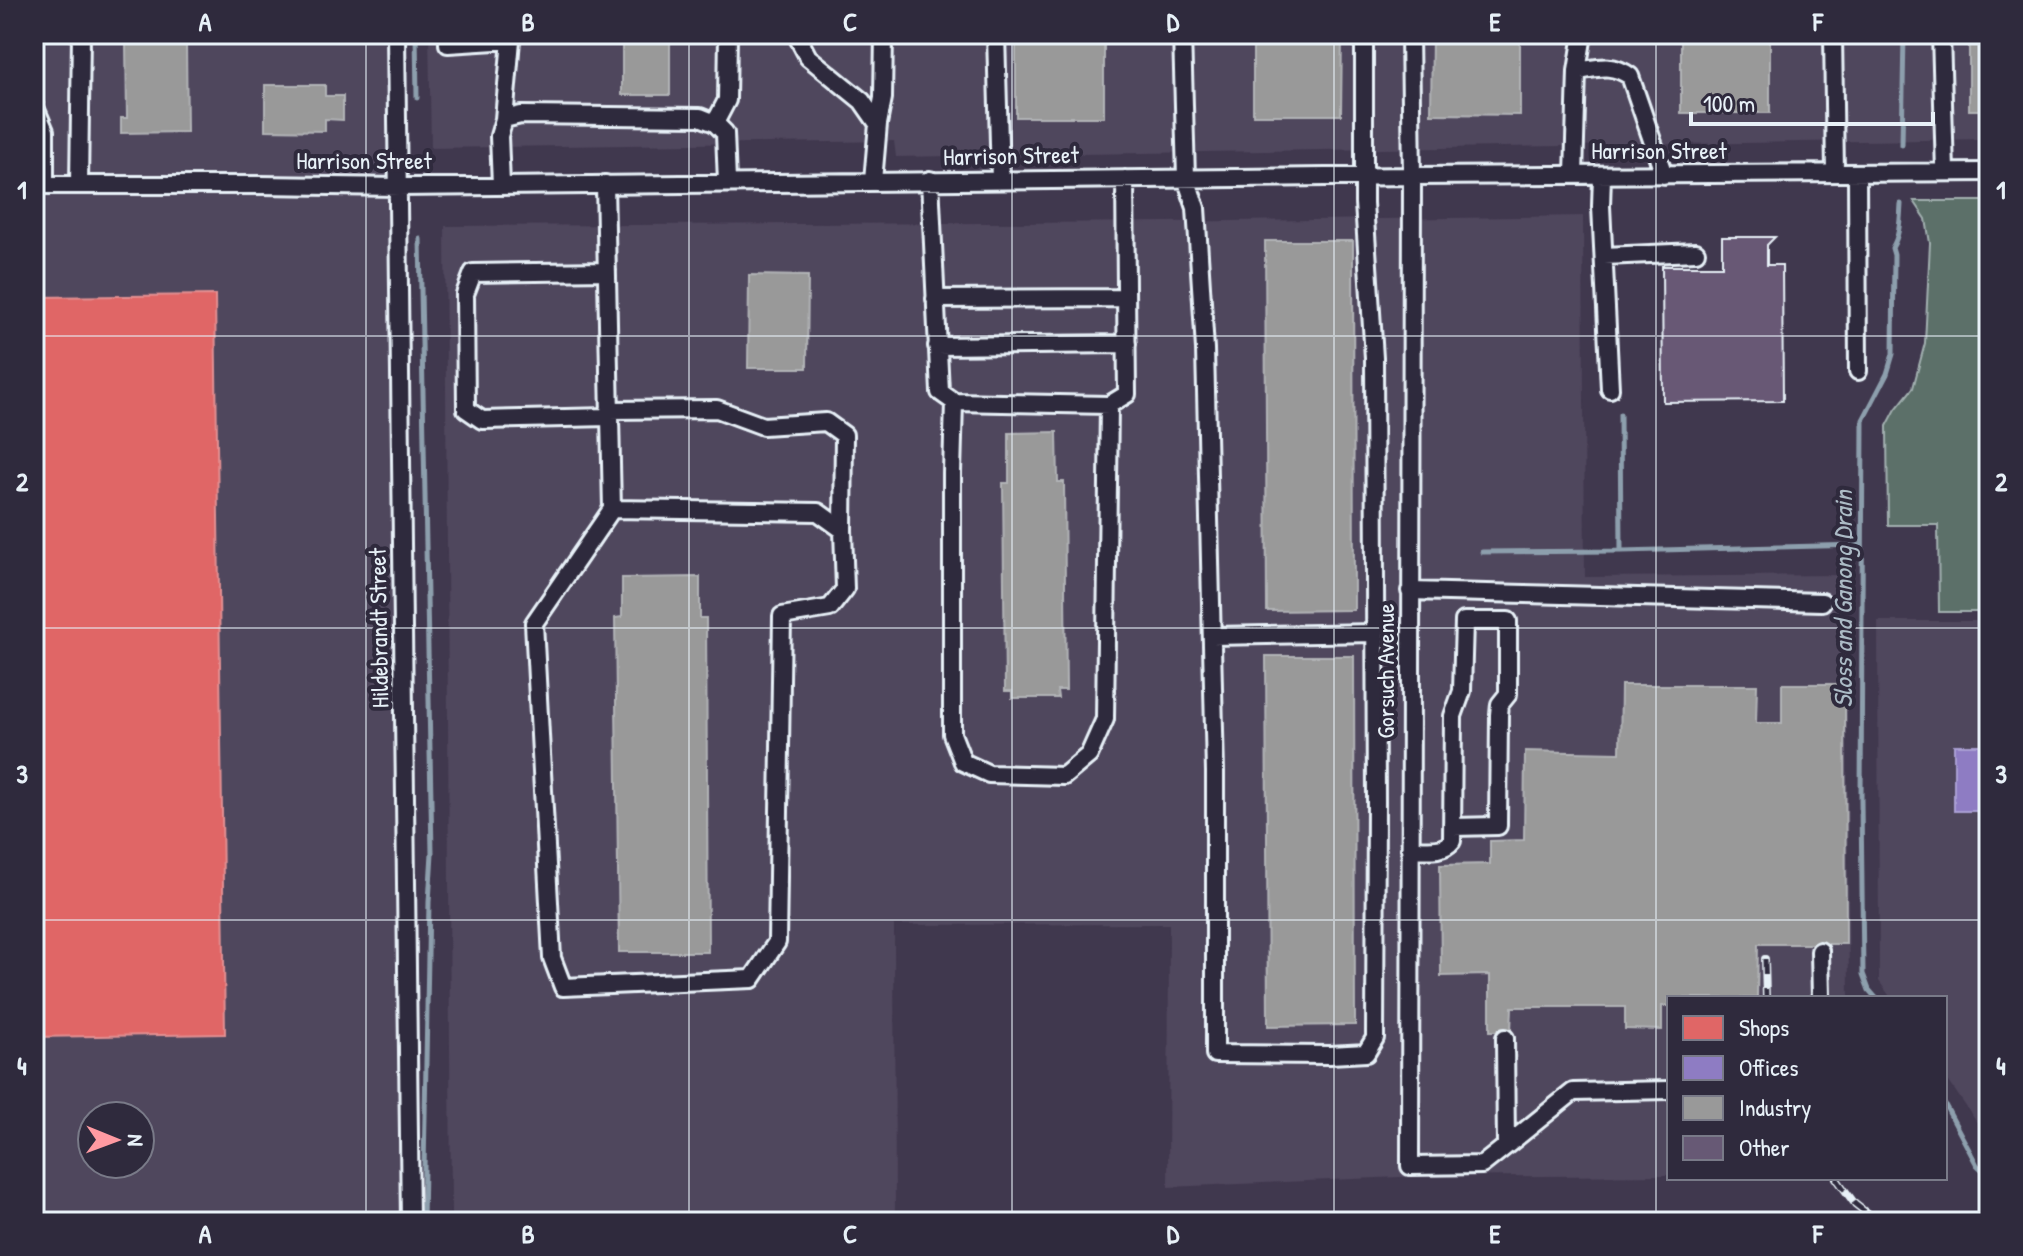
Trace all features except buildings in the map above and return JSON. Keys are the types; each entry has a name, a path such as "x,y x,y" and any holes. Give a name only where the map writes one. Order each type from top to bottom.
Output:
{"street":[{"path":"79,185 81,34"},
{"name":"Hildebrandt Street","path":"396,34 410,1222"},
{"path":"448,34 448,44 512,37 504,119 499,136 501,185"},
{"path":"715,123 727,100 728,34"},
{"path":"796,34 808,57 862,101 878,124"},
{"path":"873,181 883,98 884,34"},
{"path":"996,34 1000,180"},
{"path":"1182,34 1186,178 1196,208 1205,349 1215,772 1215,1054 1330,1055 1366,1053 1375,1038 1374,358 1364,176 1364,34"},
{"name":"Gorsuch Avenue","path":"1410,34 1410,1166 1482,1165 1506,1146"},
{"path":"1574,175 1577,71 1583,34"},
{"path":"1833,34 1835,173"},
{"path":"1941,34 1945,172"},
{"path":"1577,71 1608,66 1630,76 1664,175"},
{"path":"34,105 45,131 39,185"},
{"path":"504,119 521,115 700,117 715,123 725,133 727,182"},
{"name":"Harrison Street","path":"39,185 399,187 1989,172"},
{"path":"1857,173 1858,371"},
{"path":"1602,175 1610,389"},
{"path":"930,180 940,392 954,402 1109,405 1127,394 1125,179"},
{"path":"605,184 607,271 609,414 612,509 534,623 552,958 563,987 752,979 777,942 782,616 830,608 845,589 844,435 826,422 763,426 717,409 609,414 482,420 466,409 465,294 473,273 607,271"},
{"path":"1604,256 1696,252"},
{"path":"935,299 1126,298"},
{"path":"937,346 1127,344"},
{"path":"954,402 952,734 963,762 989,774 1049,776 1064,776 1089,755 1105,719 1109,405"},
{"path":"612,509 818,512 843,530"},
{"path":"1410,591 1822,602"},
{"path":"1410,849 1442,848 1452,841 1453,716 1462,691 1464,621 1508,621 1508,694 1500,704 1499,715 1498,826 1453,827"},
{"path":"1212,636 1376,633"},
{"path":"1820,951 1821,996"},
{"path":"1505,1038 1506,1146"},
{"path":"1506,1146 1573,1092 1667,1090"}],"shaded area":[{"path":"34,34 388,34 401,1222 34,1222"},
{"path":"429,34 1989,34 1989,139 896,157 894,141 431,148"},
{"path":"1583,216 1585,577 1846,575 1849,996 1667,996 1667,1175 1400,1177 1168,1187 1169,924 894,925 895,1213 451,1215 445,226"},
{"path":"1878,621 1989,621 1989,1140 1947,1079 1947,996 1890,996 1879,981"}],"green space":[{"path":"1914,201 1989,201 1989,612 1939,612 1938,525 1888,525 1887,426 1913,388 1925,343 1930,243 1926,219"}],"waterway":[{"path":"416,34 417,98"},
{"name":"Sloss and Ganong Drain","path":"1902,145 1904,34"},
{"name":"Sloss and Ganong Drain","path":"1874,996 1863,974 1863,420 1887,374 1893,354 1892,248 1898,233 1901,204"},
{"path":"420,239 432,853 423,1222"},
{"path":"1620,414 1621,551"},
{"path":"1482,552 1861,545"},
{"name":"Sloss and Ganong Drain","path":"1947,1109 1977,1165 1989,1176"}],"railway":[{"path":"1765,959 1766,996"},
{"path":"1837,1180 1855,1204 1878,1222"}]}
